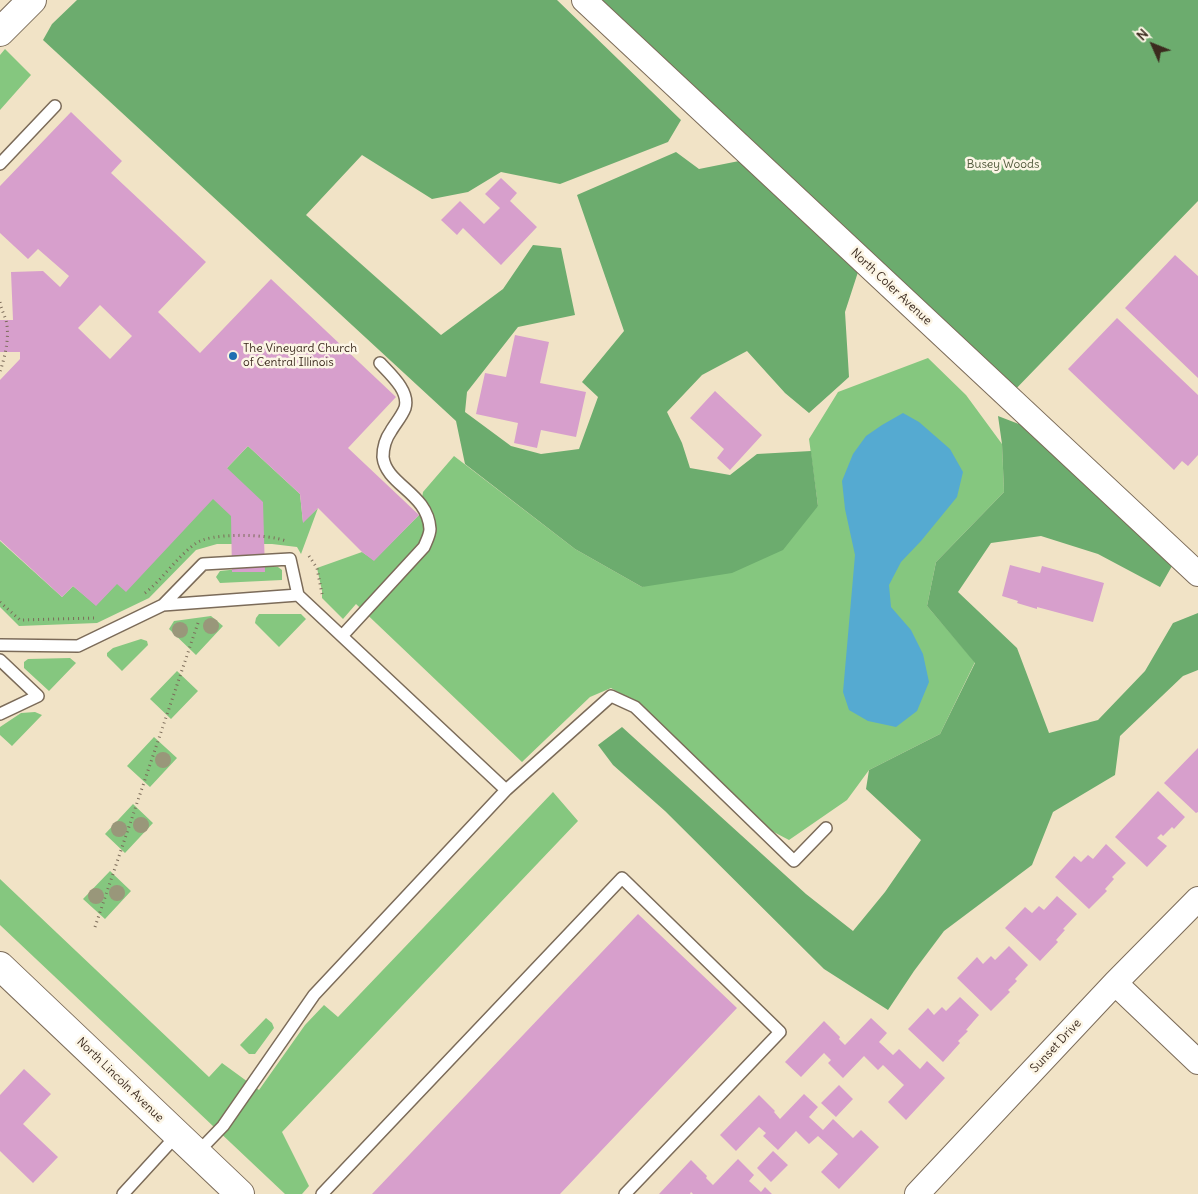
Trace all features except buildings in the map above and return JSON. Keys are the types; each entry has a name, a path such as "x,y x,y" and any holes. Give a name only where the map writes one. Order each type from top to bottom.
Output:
{"main road":[{"path":"0,32 32,0"},
{"name":"North Lincoln Avenue","path":"0,966 240,1194"}],"street":[{"name":"North Coler Avenue","path":"584,0 1198,574"},
{"name":"Sunset Drive","path":"917,1194 1115,983 1198,900"},
{"path":"1115,983 1198,1062"}],"lane":[{"path":"0,164 55,106"},
{"path":"342,636 424,548 430,531 426,510 416,496 391,475 383,458 386,439 405,408 405,396 398,383 380,363"},
{"path":"0,645 78,646 163,605 203,564 290,559 298,595 506,790"},
{"path":"163,605 298,595"},
{"path":"0,660 38,696 0,714"},
{"path":"197,1153 224,1126 314,995 506,790 611,696 635,707 794,860 826,828"},
{"path":"322,1194 622,878 780,1032 625,1194"},
{"path":"123,1194 177,1135"}],"path":[{"path":"0,302 1,310 6,318 7,328 6,346 0,372"},
{"path":"196,542 197,570"},
{"path":"95,927 199,620 198,602"}],"green space":[{"path":"77,0 557,0 681,120 668,142 560,184 501,172 468,192 432,199 362,155 306,215 441,335 503,289 533,245 561,248 575,315 518,327 467,392 465,412 511,446 541,454 579,449 598,397 582,382 624,331 577,195 676,152 699,169 744,160 858,272 845,312 849,377 809,413 785,393 747,351 702,375 667,412 682,443 690,468 730,475 757,454 811,451 818,506 783,550 732,573 642,587 575,549 465,464 456,421 43,40 52,24"},
{"name":"Busey Woods","path":"584,0 1198,0 1198,201 1008,397"},
{"path":"5,49 31,75 0,110 0,55"},
{"path":"928,358 966,395 1002,444 1004,492 936,562 927,606 975,662 940,734 869,770 847,800 789,840 768,829 635,702 611,688 590,697 522,762 356,604 343,619 322,598 317,568 362,552 374,560 419,515 423,492 454,456 575,549 642,587 818,506 809,439 838,392"},
{"path":"998,416 1024,426 1172,566 1160,587 1098,554 1041,536 991,543 958,592 1017,648 1049,733 1098,720 1145,671 1173,623 1198,613 1198,670 1183,676 1120,736 1115,775 1053,812 1032,865 944,931 888,1010 824,969 665,811 613,765 598,745 622,727 806,894 853,931 885,892 921,840 866,789 869,770 940,734 975,663 927,606 936,562 1004,492 1002,444"},
{"path":"248,446 300,494 303,522 318,508 301,554 297,547 272,544 217,544 196,550 149,598 97,623 19,626 0,607 0,541 62,597 73,586 96,605"},
{"path":"269,566 278,567 282,570 282,580 220,583 216,577 220,571"},
{"path":"259,614 301,614 306,619 279,647 255,623"},
{"path":"211,616 223,626 196,655 169,629 174,621"},
{"path":"141,639 147,641 148,645 122,671 107,656 107,653 113,648"},
{"path":"70,658 76,663 49,691 24,668 24,662 28,659"},
{"path":"177,671 198,691 171,719 150,699"},
{"path":"35,712 42,715 12,746 0,735 0,727 21,713"},
{"path":"154,737 177,758 150,787 127,766"},
{"path":"553,792 578,821 282,1132 309,1186 302,1194 285,1194 0,925 0,879 209,1077 222,1063 259,1090 305,1025 324,1005 338,1017"},
{"path":"133,804 153,823 125,853 105,834"},
{"path":"110,871 131,891 105,919 83,899"},
{"path":"266,1018 272,1023 274,1028 255,1054 249,1054 240,1045"}],"water":[{"path":"903,413 919,422 950,449 963,472 957,497 901,562 889,585 891,607 911,630 923,654 929,682 917,711 896,727 868,721 849,710 843,692 855,555 845,509 842,481 853,454 866,436"}],"place":[{"name":"The Vineyard Church of Central Illinois","path":"233,356"}]}
